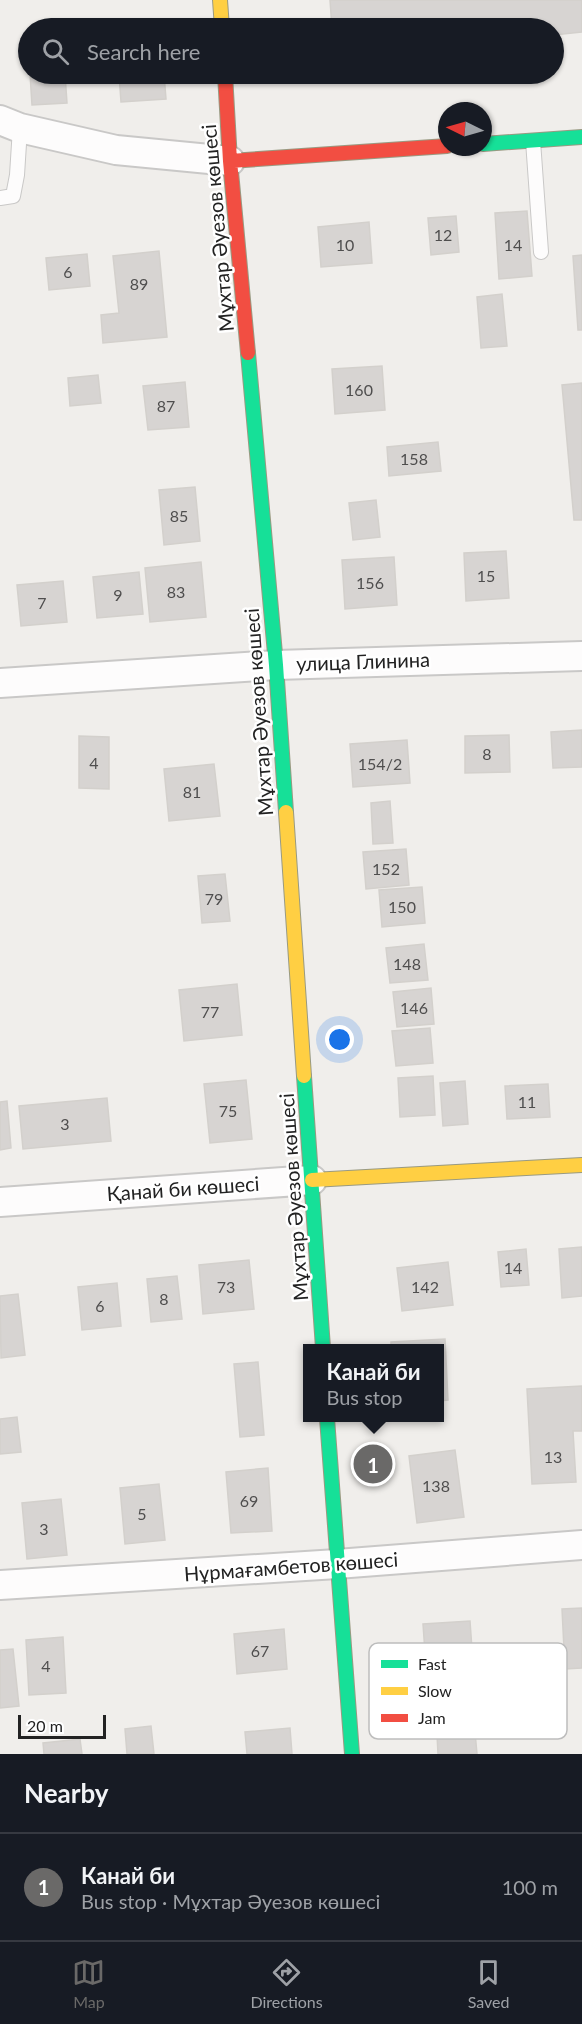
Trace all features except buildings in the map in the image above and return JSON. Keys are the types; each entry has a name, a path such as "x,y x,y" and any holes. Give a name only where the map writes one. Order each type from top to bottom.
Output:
{"main road":[{"path":"220,0 221,18"},
{"name":"Мұхтар Әуезов көшесі","path":"226,84 230,161 276,665 323,1344"},
{"path":"492,143 582,137"},
{"path":"230,161 438,147"},
{"name":"Қанай би көшесі","path":"312,1180 582,1165"},
{"path":"327,1422 352,1754"}],"street":[{"path":"10,124 117,150 230,161"},
{"name":"улица Глинина","path":"0,683 276,665 582,656"},
{"name":"Қанай би көшесі","path":"0,1202 312,1180"},
{"name":"Нұрмағамбетов көшесі","path":"0,1585 337,1564 582,1545"}],"lane":[{"path":"0,198 13,196 17,175 10,124"},
{"path":"533,141 541,252"}],"traffic: fast":[{"path":"492,143 582,137"},
{"path":"248,353 276,665 286,812"},
{"path":"304,1076 323,1344"},
{"path":"327,1422 352,1754"}],"traffic: slow":[{"path":"220,0 221,18"},
{"path":"286,812 304,1076"},
{"path":"312,1180 582,1165"}],"traffic: jam":[{"path":"226,84 230,161 248,353"},
{"path":"230,161 438,147"}],"place":[{"name":"Канай би","path":"373,1464"}]}
